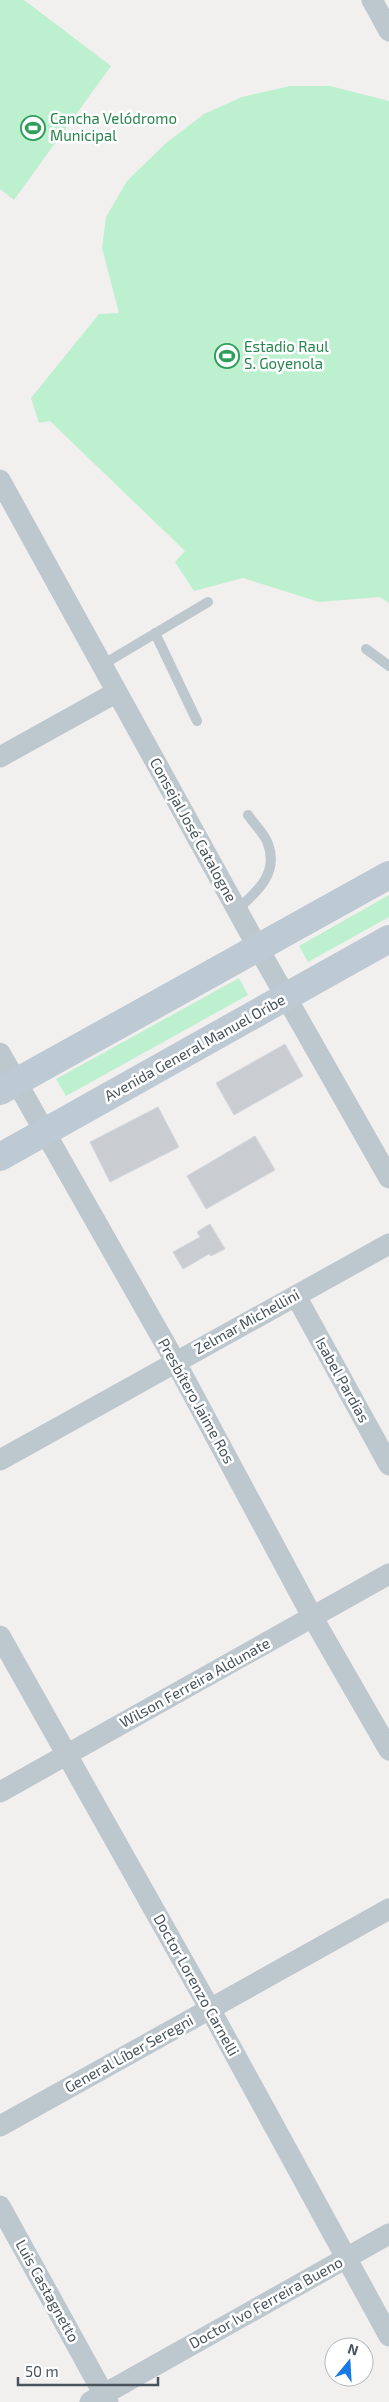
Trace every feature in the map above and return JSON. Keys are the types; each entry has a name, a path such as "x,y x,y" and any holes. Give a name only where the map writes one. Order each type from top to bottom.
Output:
{"main road":[{"path":"9,1086 258,946 389,875"},
{"name":"Avenida General Manuel Oribe","path":"0,1157 389,939"}],"street":[{"path":"372,0 389,31"},
{"name":"Consejal José Catalogne","path":"0,480 237,910 389,1178"},
{"path":"0,757 117,692"},
{"name":"Presbítero Jaime Ros","path":"0,1053 9,1086 44,1132 175,1361 313,1618 382,1721 389,1750"},
{"name":"Zelmar Michellini","path":"0,1460 175,1361 389,1244"},
{"name":"Isabel Pardias","path":"296,1296 389,1465"},
{"name":"Wilson Ferreira Aldunate","path":"0,1792 389,1574"},
{"name":"Doctor Lorenzo Carnelli","path":"0,1636 210,2009 389,2336"},
{"name":"General Líber Seregni","path":"0,2126 389,1909"},
{"name":"Luis Castagnetto","path":"0,2206 101,2399"},
{"name":"Doctor Ivo Ferreira Bueno","path":"101,2399 389,2234"}],"lane":[{"path":"102,665 208,602"},
{"path":"155,633 198,721"},
{"path":"366,649 389,666"},
{"path":"237,910 262,887 271,865 268,843 248,815"}],"green space":[{"name":"Cancha Velódromo Municipal","path":"0,0 24,0 111,66 14,200 0,189"},
{"name":"Estadio Raul S. Goyenola","path":"290,86 330,86 389,101 389,603 380,597 319,602 243,578 194,591 175,562 185,551 50,421 39,423 31,398 99,314 119,313 102,248 106,217 127,181 166,143 204,114 242,97"},
{"path":"389,895 389,917 308,962 299,946"},
{"path":"239,978 248,995 66,1096 56,1079"}],"building":[{"path":"285,1044 303,1076 234,1115 216,1083"},
{"path":"158,1107 179,1147 110,1182 90,1142"},
{"path":"255,1136 275,1170 206,1209 187,1176"},
{"path":"210,1224 225,1249 211,1256 209,1254 183,1269 173,1252 200,1237 197,1232"}],"place":[{"name":"Cancha Velódromo Municipal","path":"33,128"},
{"name":"Estadio Raul S. Goyenola","path":"227,356"}]}
